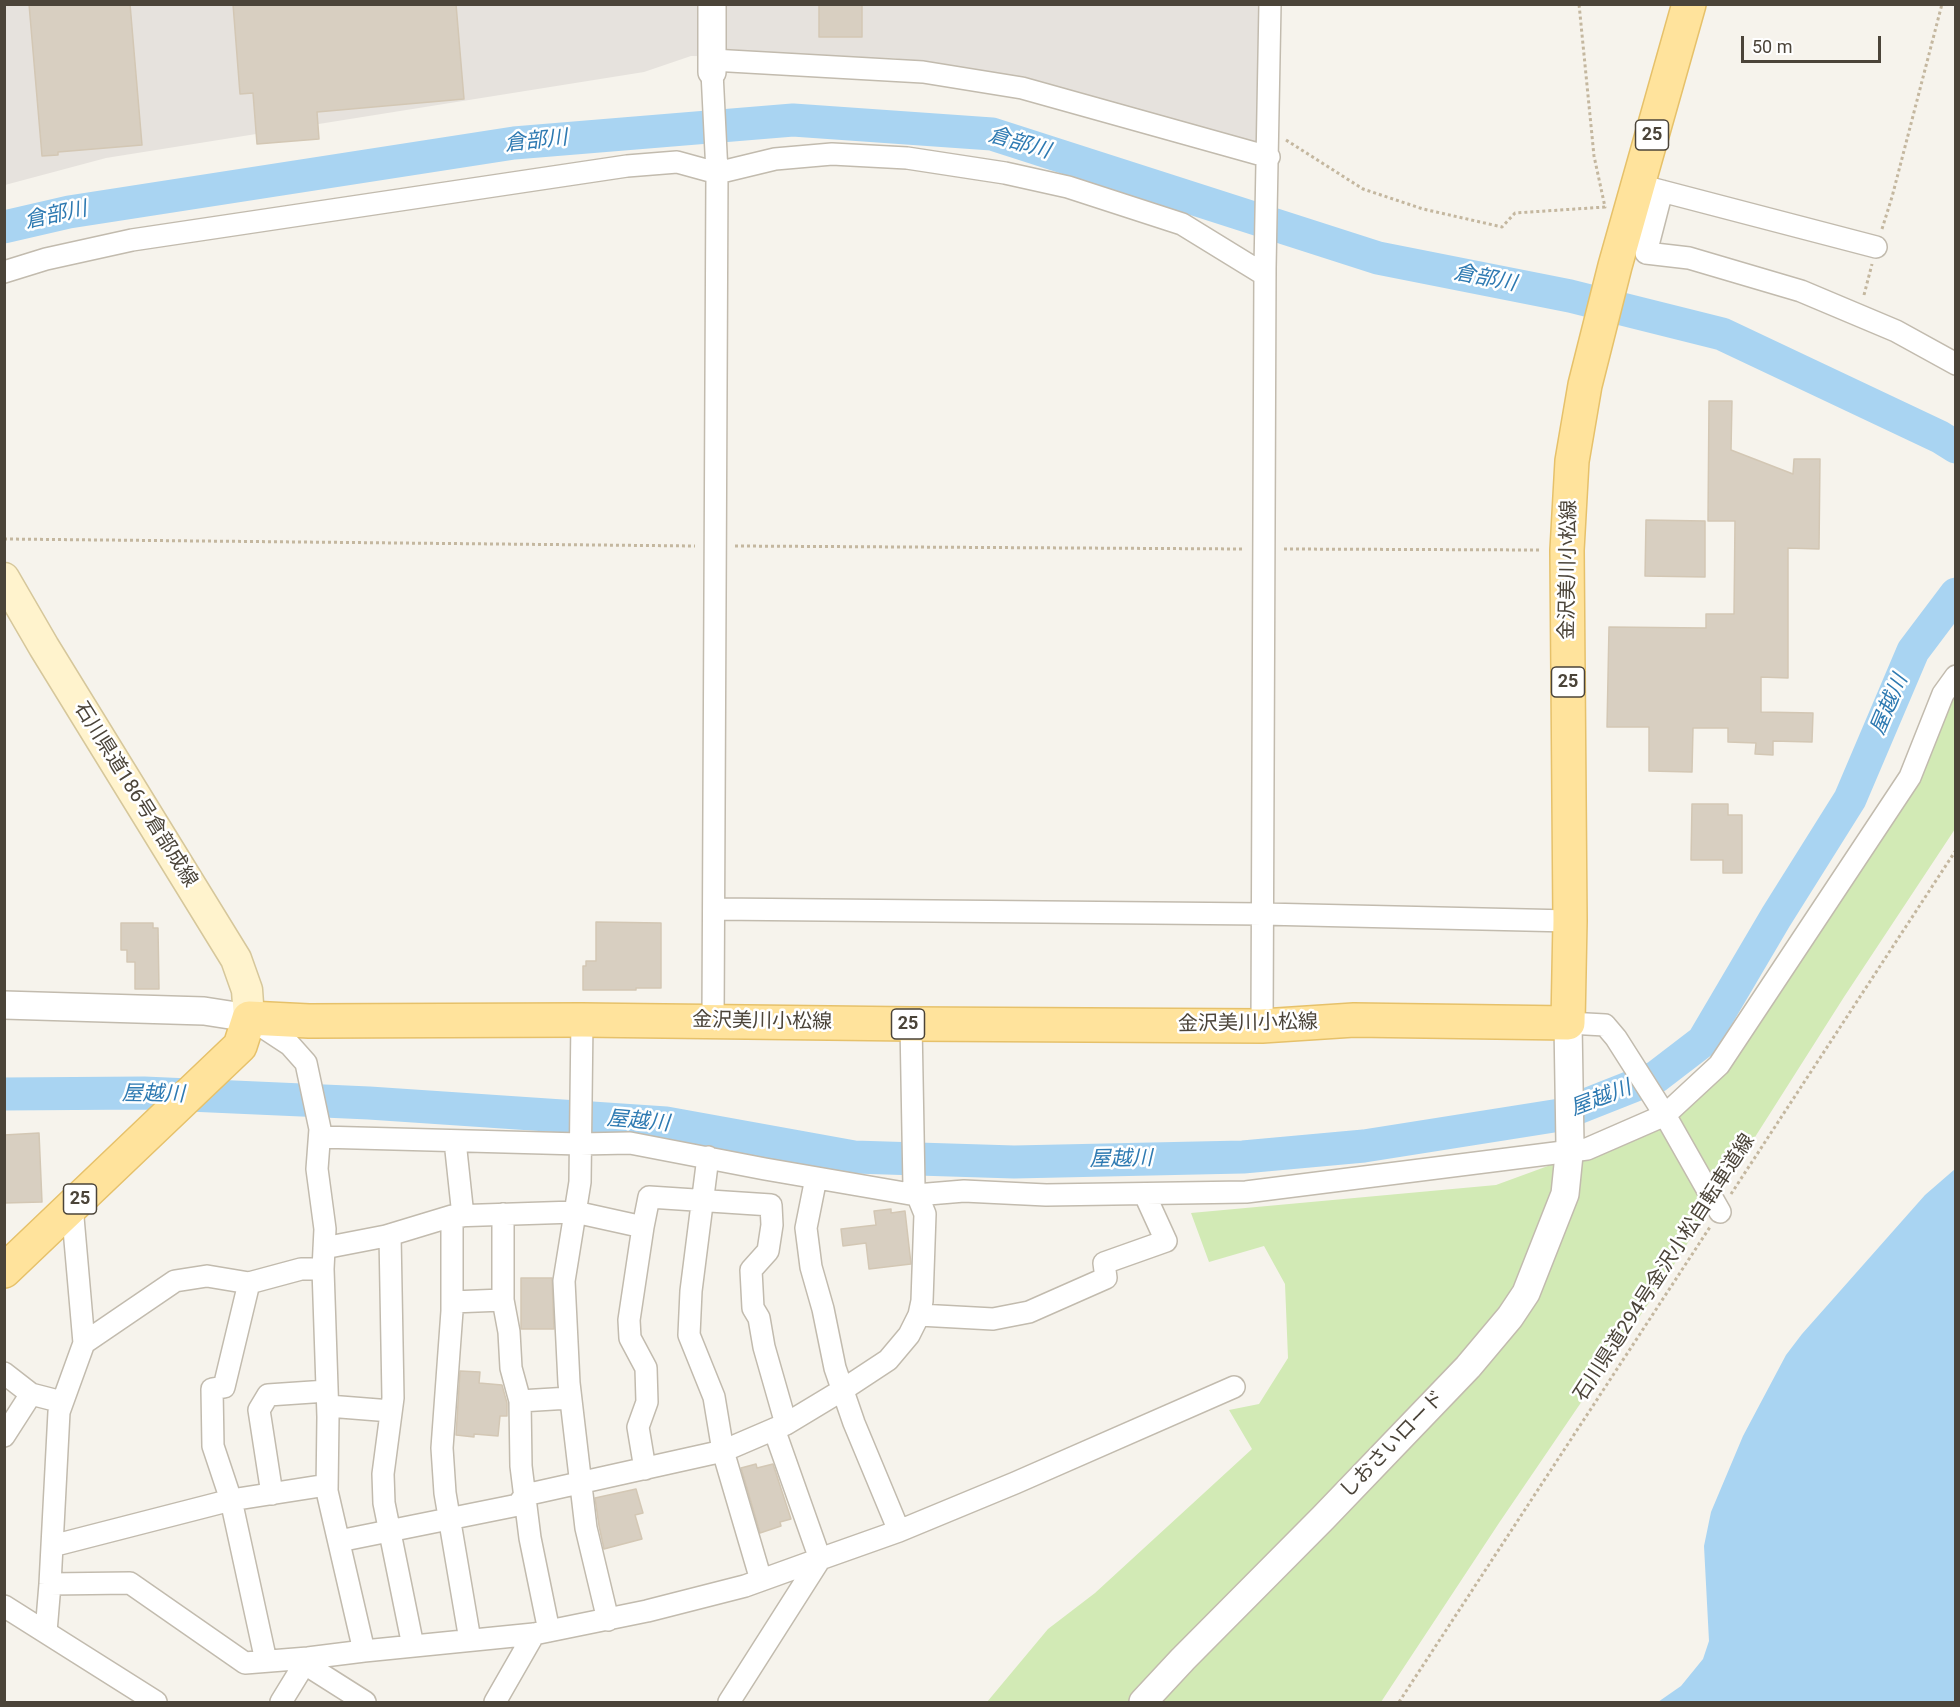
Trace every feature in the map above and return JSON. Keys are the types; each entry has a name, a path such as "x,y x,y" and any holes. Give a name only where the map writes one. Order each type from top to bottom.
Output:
{"main road":[{"name":"金沢美川小松線","path":"249,1018 309,1021 582,1020 1262,1026 1354,1020 1568,1023 1570,921 1567,550 1572,461 1585,385 1615,266 1650,188 1689,4"},
{"name":"石川県道186号倉部成線","path":"4,578 236,959 247,990 249,1018"},
{"name":"25","path":"4,1271 219,1068 240,1046 249,1018"}],"street":[{"path":"712,4 712,66 717,166 713,1021"},
{"path":"1262,1026 1265,272 1269,157 1270,4"},
{"path":"712,66 923,72 1022,88 1269,157"},
{"path":"4,272 46,259 132,240 627,166 676,162 717,166 832,154 907,158 1005,173 1068,187 1182,224 1265,272"},
{"path":"1876,247 1650,188 1646,253 1689,258 1801,291 1896,331 1956,364"},
{"path":"320,1133 455,1141 580,1139 630,1143 816,1178 915,1191 1046,1195 1246,1192 1570,1148 1587,1149 1662,1111 1719,1065 1911,777 1943,694 1956,676"},
{"path":"714,909 1263,914 1570,921"},
{"path":"4,1005 204,1011 249,1018 290,1045 306,1063 320,1133 316,1169 325,1229 327,1485 364,1651"},
{"path":"582,1020 580,1182 564,1281 570,1398 586,1528 608,1620"},
{"path":"1568,1023 1605,1025 1616,1038 1662,1111 1720,1212"},
{"name":"しおさいロード","path":"1143,1702 1460,1376 1510,1317 1526,1293 1565,1194 1570,1148 1568,1023"},
{"path":"339,1541 518,1505 525,1495 723,1451 780,1426 843,1390 888,1360 909,1335 919,1315 922,1301 925,1214 915,1191 911,1024"},
{"path":"455,1141 457,1216 442,1448 445,1493 470,1640"},
{"path":"708,1157 691,1291 689,1335 714,1397 723,1451 761,1580"},
{"path":"816,1178 806,1228 811,1267 823,1309 835,1368 854,1423 899,1531"},
{"path":"919,1315 993,1319 1029,1312 1106,1278 1104,1263 1166,1241 1145,1195"},
{"path":"645,1469 638,1427 647,1402 646,1368 630,1338 629,1320 649,1197 771,1205 772,1225 768,1251 751,1270 753,1308 759,1318 780,1426 820,1559 729,1702"},
{"path":"46,1632 59,1412 84,1342 72,1206"},
{"path":"84,1342 175,1281 207,1276 249,1283 301,1269 390,1235 457,1216 575,1212 643,1227"},
{"path":"495,1702 542,1633 521,1466 520,1401 511,1368 509,1332 503,1300 503,1214"},
{"path":"390,1235 393,1398 383,1474 384,1503 413,1646"},
{"path":"249,1283 224,1387 212,1389 213,1446 231,1500 266,1661"},
{"path":"452,1302 503,1300"},
{"path":"4,1374 31,1394 62,1402"},
{"path":"50,1584 130,1583 245,1663 307,1661 364,1651 542,1633 647,1611 761,1580 899,1531 1015,1484 1234,1387"},
{"path":"4,1436 31,1394"},
{"path":"272,1494 258,1410 268,1395 328,1399 392,1411"},
{"path":"520,1401 570,1398"},
{"path":"52,1546 231,1500 327,1485"},
{"path":"4,1606 156,1702"},
{"path":"281,1702 307,1661"},
{"path":"307,1661 365,1702"}],"path":[{"path":"1281,136 1363,189 1423,209 1502,227 1515,213 1605,207 1594,156 1579,4"},
{"path":"1858,315 1892,197 1942,4"},
{"path":"4,539 715,546 1567,550"},
{"name":"石川県道294号金沢小松自転車道線","path":"1399,1702 1956,850"}],"shaded area":[{"path":"5,5 1263,5 1261,144 1089,95 894,58 691,56 644,72 106,158 5,185"}],"green space":[{"path":"1955,691 1955,829 1844,997 1661,1285 1499,1523 1381,1702 987,1702 1048,1629 1095,1593 1252,1449 1229,1410 1259,1404 1288,1358 1285,1284 1264,1246 1209,1262 1191,1213 1496,1185 1649,1129 1725,1071 1837,908 1911,786"}],"water":[{"path":"1955,1169 1955,1702 1658,1702 1681,1686 1703,1659 1709,1641 1704,1546 1711,1512 1743,1436 1786,1355 1925,1195"}],"building":[{"path":"29,4 130,4 142,145 58,152 58,155 42,156"},
{"path":"233,4 456,4 464,99 317,112 319,139 257,144 253,93 240,94"},
{"path":"819,4 862,4 862,37 819,37"},
{"path":"1709,401 1732,401 1731,450 1793,474 1794,459 1820,459 1819,549 1788,548 1788,678 1761,677 1761,712 1813,713 1812,742 1773,741 1773,755 1755,754 1756,743 1728,742 1728,728 1693,728 1692,772 1649,771 1649,727 1607,727 1609,627 1706,628 1706,614 1734,614 1735,521 1708,521"},
{"path":"1646,520 1705,521 1705,577 1645,576"},
{"path":"1692,804 1728,804 1728,815 1742,815 1742,873 1723,873 1723,860 1691,860"},
{"path":"596,922 661,923 661,988 583,990 583,966 586,966 586,961 596,961"},
{"path":"121,923 153,923 153,928 158,928 159,989 135,989 135,962 127,962 127,950 121,950"},
{"path":"39,1133 42,1202 4,1203 4,1135"},
{"path":"891,1209 891,1213 905,1211 911,1264 869,1269 866,1243 843,1246 841,1229 876,1225 874,1211"},
{"path":"521,1278 552,1278 554,1329 521,1329"},
{"path":"460,1371 480,1372 479,1383 502,1385 507,1403 507,1416 500,1416 498,1436 456,1435"},
{"path":"756,1464 757,1468 773,1464 791,1519 780,1522 781,1526 760,1533 741,1468"},
{"path":"636,1489 643,1513 635,1515 642,1539 604,1549 595,1498"}],"waterway":[{"name":"倉部川","path":"4,227 69,212 514,143 793,120 992,134 1378,258 1570,296 1722,334 1940,437 1956,447"},
{"name":"屋越川","path":"4,1094 144,1093 369,1103 666,1123 854,1157 1014,1162 1243,1157 1364,1146 1560,1115 1656,1077 1703,1041 1776,917 1850,799 1913,651 1956,594"}]}
